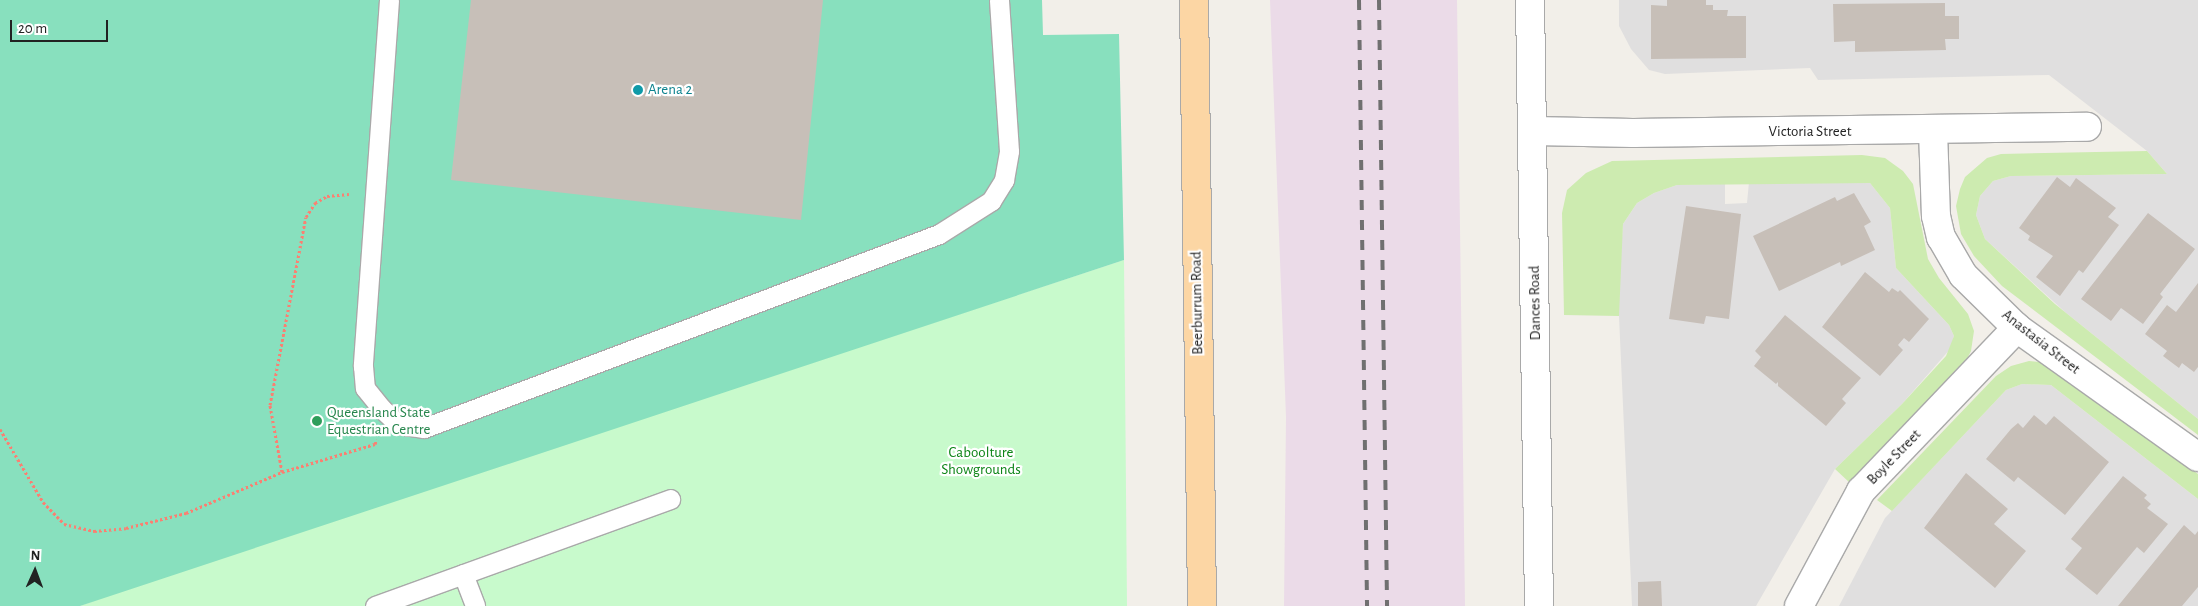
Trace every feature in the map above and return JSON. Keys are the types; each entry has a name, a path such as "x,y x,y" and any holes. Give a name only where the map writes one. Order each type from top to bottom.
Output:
{"main road":[{"name":"Beerburrum Road","path":"1194,0 1202,606"}],"street":[{"name":"Dances Road","path":"1530,0 1534,131 1539,606"},
{"name":"Victoria Street","path":"1534,131 1933,131 2087,127"},
{"name":"Anastasia Street","path":"1933,131 1934,197 1941,237 1963,276 2017,328 2198,457"},
{"name":"Boyle Street","path":"1799,606 1861,491 2017,328"}],"lane":[{"path":"389,0 363,366 365,388 389,415 398,424 424,428 939,234 991,201 1004,180 1009,151 999,0"},
{"path":"375,606 670,499"},
{"path":"463,574 474,606"}],"path":[{"path":"282,472 270,405 306,216 315,203 328,196 374,197"},
{"path":"0,429 43,502 64,524 94,530 126,528 186,513 282,472 375,444 389,415"}],"shaded area":[{"path":"1270,0 1457,0 1465,606 1284,606 1286,417"},
{"path":"1619,0 2198,0 2198,419 2065,312 1985,239 1976,215 1980,196 1993,181 2011,176 2167,174 2147,151 2049,75 1818,80 1810,68 1665,74 1649,70 1631,49 1619,26"},
{"path":"1854,181 1870,183 1890,208 1896,268 1949,325 1954,336 1951,348 1902,404 1835,469 1756,606 1632,606 1618,294 1623,224 1637,203 1654,193 1677,185 1725,184 1725,204 1747,203 1749,182"},
{"path":"2022,384 2051,385 2198,499 2198,606 1839,606 1885,518 2006,390"}],"green space":[{"name":"Queensland State Equestrian Centre","path":"0,0 1042,0 1043,35 1119,34 1124,260 80,606 0,606"},
{"path":"2147,151 2167,174 2011,176 1993,181 1980,196 1976,215 1985,239 2055,304 2198,419 2198,435 2002,286 1974,256 1961,234 1956,206 1960,189 1965,177 1987,158 2001,154"},
{"path":"1862,155 1885,158 1903,171 1913,184 1928,259 1939,278 1968,314 1974,331 1971,351 1962,369 1850,483 1835,469 1902,404 1946,356 1954,336 1949,325 1896,268 1890,208 1870,183 1677,185 1654,193 1637,203 1623,224 1619,316 1564,315 1562,213 1567,190 1586,173 1612,161"},
{"name":"Caboolture Showgrounds","path":"1124,260 1127,606 80,606 144,582"},
{"path":"2029,361 2047,363 2064,373 2198,474 2198,499 2051,385 2022,384 2006,390 1892,511 1877,500 1996,376 2011,366"}],"building":[{"name":"Arena 2","path":"471,0 823,0 801,220 451,180"},
{"path":"1667,0 1706,0 1706,5 1713,5 1713,10 1728,10 1727,16 1746,16 1746,58 1651,59 1651,5 1667,6"},
{"path":"1945,3 1945,16 1959,16 1959,39 1945,39 1946,50 1855,52 1855,41 1834,42 1833,4"},
{"path":"2057,177 2070,187 2076,178 2116,208 2108,217 2119,225 2083,273 2079,270 2060,296 2036,277 2053,256 2028,240 2030,236 2019,228"},
{"path":"1854,193 1871,222 1864,226 1875,250 1841,266 1840,262 1779,291 1753,236 1835,197 1837,201"},
{"path":"1686,206 1741,214 1729,319 1706,316 1704,324 1669,319"},
{"path":"2148,213 2195,249 2160,294 2163,297 2143,324 2121,308 2111,321 2081,299"},
{"path":"1865,272 1889,292 1892,288 1898,292 1900,290 1929,319 1909,342 1904,338 1898,345 1903,350 1880,376 1822,327"},
{"path":"2198,283 2198,367 2194,372 2182,363 2179,368 2163,356 2167,351 2145,334 2167,305 2176,312"},
{"path":"1785,315 1861,378 1842,399 1846,403 1826,426 1778,386 1778,382 1776,384 1754,366 1761,357 1755,351"},
{"path":"2034,415 2046,425 2054,416 2109,462 2065,515 2018,477 2014,482 1986,459 2011,429 2018,423 2023,428"},
{"path":"1966,473 2008,509 1994,524 2026,551 1995,588 1924,528"},
{"path":"2123,476 2147,495 2144,498 2151,504 2147,508 2168,524 2144,553 2137,547 2097,595 2065,569 2082,548 2071,539"},
{"path":"2184,525 2195,535 2198,531 2198,587 2182,606 2118,606"},
{"path":"1661,581 1662,606 1638,606 1638,582"}],"railway":[{"path":"1359,0 1367,606"},
{"path":"1379,0 1387,606"}],"place":[{"name":"Arena 2","path":"638,90"},
{"name":"Queensland State Equestrian Centre","path":"317,421"}]}
